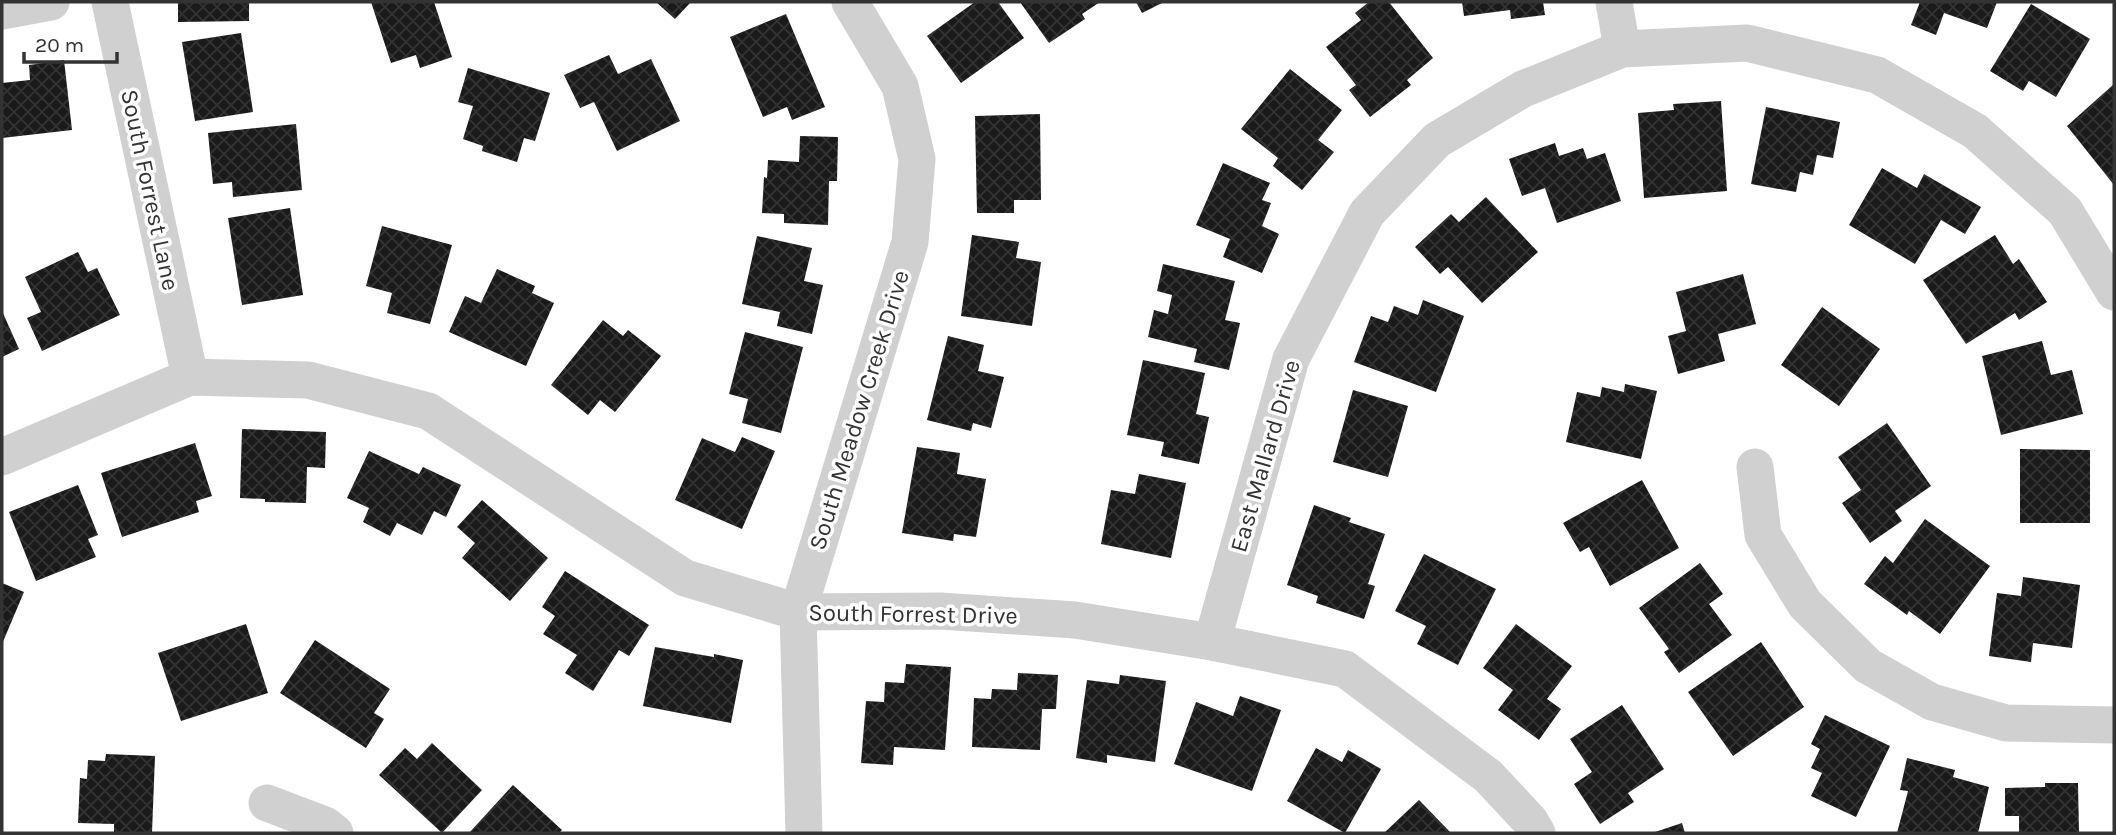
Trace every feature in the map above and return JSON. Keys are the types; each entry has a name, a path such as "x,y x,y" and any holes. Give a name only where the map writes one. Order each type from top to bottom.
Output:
{"street":[{"path":"2,11 51,2"},
{"name":"South Forrest Lane","path":"110,2 190,377"},
{"name":"South Meadow Creek Drive","path":"804,833 798,612 910,242 917,159 900,86 852,2"},
{"path":"1614,2 1622,49"},
{"name":"East Mallard Drive","path":"1212,642 1291,359 1367,213 1437,140 1523,89 1622,49 1747,43 1877,75 1975,131 2065,211 2114,292"},
{"name":"South Forrest Drive","path":"2,457 190,377 308,380 428,411 685,578 798,612 940,611 1075,620 1212,642 1345,669 1488,776 1530,821 1537,833"},
{"path":"1755,467 1762,535 1805,604 1868,666 1932,702 2006,723 2114,725"},
{"path":"267,803 325,825 335,833"}],"building":[{"path":"178,2 249,2 249,21 178,22"},
{"path":"371,2 434,2 452,57 420,68 416,55 391,63"},
{"path":"656,2 691,2 675,19"},
{"path":"975,2 998,2 1024,38 961,83 927,36"},
{"path":"1020,2 1100,2 1082,14 1085,19 1049,43"},
{"path":"1136,2 1164,2 1142,13"},
{"path":"1369,2 1389,2 1433,58 1407,80 1411,85 1370,117 1349,90 1356,85 1326,47 1361,20 1355,13"},
{"path":"1462,2 1543,2 1545,15 1511,19 1510,10 1464,16"},
{"path":"1920,2 1997,2 1987,28 1944,13 1936,35 1911,25"},
{"path":"2031,4 2090,39 2056,97 2029,81 2023,91 1990,71"},
{"path":"786,14 825,107 792,120 787,107 763,117 730,37"},
{"path":"241,33 253,112 195,121 182,42"},
{"path":"609,55 618,74 651,59 680,121 617,151 594,102 580,108 564,75"},
{"path":"64,60 72,130 2,138 2,83 30,80 29,65"},
{"path":"468,68 550,93 535,141 524,138 517,162 482,151 483,146 463,139 473,106 458,102"},
{"path":"1290,69 1342,110 1318,140 1334,152 1302,190 1273,166 1278,158 1241,129"},
{"path":"2114,84 2114,185 2067,126"},
{"path":"1721,101 1727,191 1644,198 1638,113 1674,110 1673,104"},
{"path":"1766,107 1840,122 1833,158 1817,155 1813,175 1800,172 1796,192 1751,184"},
{"path":"1040,114 1041,200 1014,200 1014,213 977,213 975,116"},
{"path":"296,124 302,190 233,197 232,182 213,184 208,133"},
{"path":"800,136 838,137 837,181 829,181 828,225 784,223 784,214 762,213 768,160 799,162"},
{"path":"1555,143 1559,156 1583,148 1587,159 1605,153 1621,201 1557,223 1545,188 1522,196 1509,159"},
{"path":"1223,163 1270,183 1262,200 1271,203 1262,226 1279,234 1262,273 1223,257 1230,239 1196,225"},
{"path":"1882,168 1917,188 1924,174 1981,207 1965,234 1941,220 1915,264 1849,225"},
{"path":"1486,197 1538,252 1482,303 1448,267 1440,274 1415,247 1451,214 1459,222"},
{"path":"290,208 303,295 242,305 228,218"},
{"path":"382,226 452,245 430,324 387,313 392,293 366,286"},
{"path":"972,235 1019,242 1016,258 1041,262 1032,326 961,316"},
{"path":"1995,235 2013,264 2019,259 2047,302 2019,320 2015,313 1966,344 1923,280"},
{"path":"757,236 812,248 804,281 823,285 812,334 777,326 780,312 742,304"},
{"path":"78,252 88,272 97,268 120,315 42,351 27,318 41,312 25,277"},
{"path":"1163,264 1235,281 1225,320 1240,323 1229,370 1194,362 1197,349 1148,337 1154,310 1168,314 1172,295 1157,291"},
{"path":"497,269 535,286 532,293 554,303 526,366 449,332 465,296 481,303"},
{"path":"1743,274 1756,324 1718,334 1725,361 1678,374 1668,336 1686,331 1676,292"},
{"path":"1423,300 1464,316 1436,392 1354,362 1371,316 1388,322 1394,306 1418,315"},
{"path":"1822,307 1880,349 1839,406 1781,365"},
{"path":"2,311 19,349 2,357"},
{"path":"603,320 623,336 628,330 661,356 615,412 600,400 588,415 551,385"},
{"path":"745,332 803,347 781,433 742,423 748,399 729,394"},
{"path":"948,336 984,345 978,371 1004,377 991,428 973,423 971,431 927,420"},
{"path":"2042,341 2051,375 2072,370 2083,414 2001,435 1982,356"},
{"path":"1143,360 1205,373 1196,414 1209,417 1199,464 1161,456 1164,442 1127,435"},
{"path":"1625,384 1657,391 1641,459 1566,442 1577,392 1600,397 1602,387 1624,392"},
{"path":"1353,390 1408,406 1388,477 1333,462"},
{"path":"1887,423 1931,486 1895,511 1902,521 1870,543 1842,503 1861,490 1838,457"},
{"path":"242,429 326,432 325,468 307,467 306,503 265,502 265,499 240,498"},
{"path":"742,437 775,451 742,529 675,500 702,438 735,452"},
{"path":"195,443 212,496 196,501 199,512 122,537 101,473"},
{"path":"917,447 960,453 957,474 986,479 976,537 954,534 953,541 902,533"},
{"path":"2020,449 2090,450 2090,523 2020,523"},
{"path":"369,451 419,474 423,467 461,485 446,517 434,511 422,535 397,523 390,536 363,522 369,508 347,498"},
{"path":"1139,474 1186,483 1171,558 1101,544 1111,490 1135,494"},
{"path":"1642,480 1679,548 1610,586 1589,547 1580,552 1563,523"},
{"path":"78,485 98,535 88,539 96,557 36,581 9,512"},
{"path":"482,500 548,558 510,601 462,558 475,543 457,527"},
{"path":"1314,505 1351,518 1349,522 1385,534 1368,584 1375,586 1364,619 1316,603 1318,596 1287,585"},
{"path":"1925,519 1990,566 1940,634 1909,611 1907,615 1864,584 1885,556 1893,563"},
{"path":"1424,554 1496,589 1458,665 1417,644 1426,626 1395,611"},
{"path":"1700,563 1723,594 1709,604 1732,635 1679,673 1664,652 1669,649 1639,608"},
{"path":"565,571 649,625 629,656 619,650 593,691 565,673 577,655 543,634 555,616 542,607"},
{"path":"2023,577 2080,585 2072,648 2033,643 2031,662 1989,656 1997,593 2021,596"},
{"path":"2,583 24,592 2,644"},
{"path":"246,624 268,693 181,721 158,653"},
{"path":"1516,624 1572,666 1547,699 1561,709 1539,740 1498,710 1513,690 1483,668"},
{"path":"315,640 390,689 374,713 384,719 366,748 280,693"},
{"path":"1761,642 1804,707 1733,756 1688,692"},
{"path":"655,647 743,660 731,723 643,706"},
{"path":"906,664 951,667 945,750 894,747 893,765 861,763 866,701 884,702 885,682 904,683"},
{"path":"1018,673 1058,675 1056,709 1042,709 1040,750 972,747 974,698 991,699 992,689 1017,690"},
{"path":"1120,675 1166,681 1155,762 1107,755 1107,763 1076,758 1087,680 1119,684"},
{"path":"1240,696 1281,710 1252,791 1174,764 1196,702 1233,716"},
{"path":"1622,705 1664,769 1628,793 1634,802 1600,824 1574,784 1592,772 1570,739"},
{"path":"1825,715 1890,746 1856,817 1811,796 1822,773 1811,768 1820,749 1811,744"},
{"path":"432,743 482,790 442,833 379,775 405,748 417,759"},
{"path":"1316,748 1342,762 1348,750 1381,769 1345,833 1287,801"},
{"path":"106,754 155,756 152,833 114,833 114,824 78,823 80,778 87,779 88,760 105,761"},
{"path":"1907,758 1955,770 1953,777 1989,787 1978,833 1897,833 1908,791 1900,790"},
{"path":"2045,783 2078,783 2079,833 2019,833 2019,816 2005,816 2005,788 2045,787"},
{"path":"513,785 562,830 559,833 469,833"},
{"path":"1419,800 1451,833 1384,833"},
{"path":"1682,823 1685,833 1652,833"}]}
